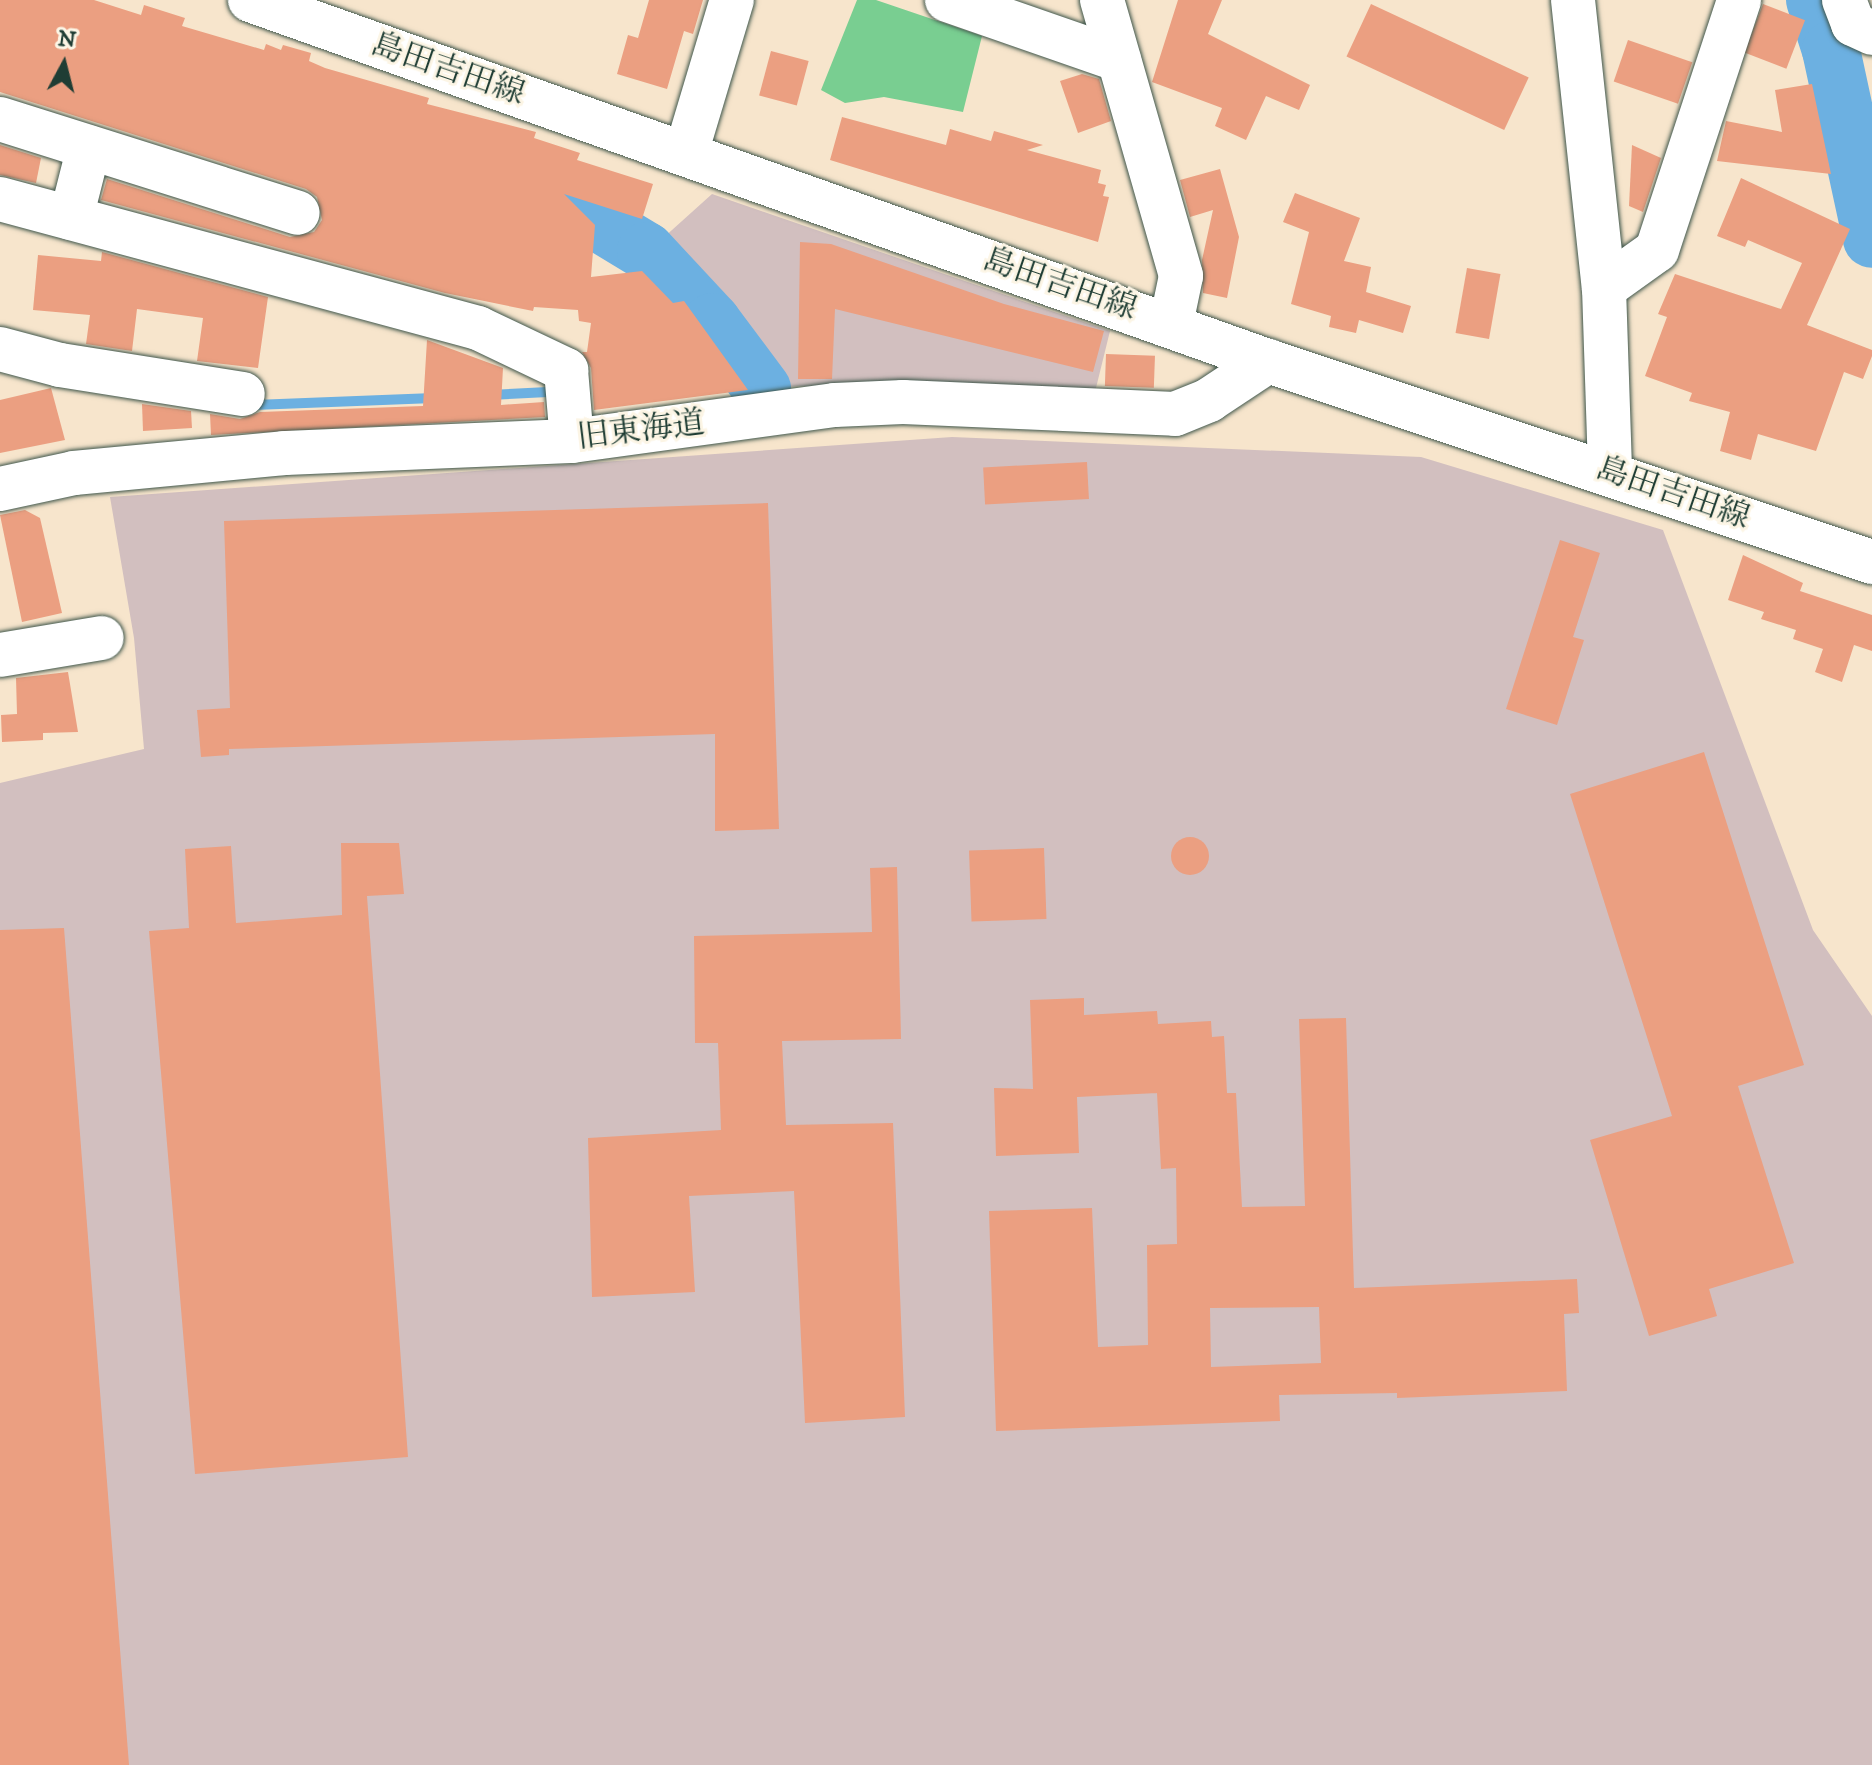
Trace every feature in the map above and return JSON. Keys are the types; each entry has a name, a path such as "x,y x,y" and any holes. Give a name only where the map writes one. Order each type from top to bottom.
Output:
{"street":[{"name":"島田吉田線","path":"250,0 1171,324 1268,361 1872,562"},
{"path":"686,153 732,0"},
{"path":"947,0 1119,60"},
{"path":"1102,0 1181,276 1171,324"},
{"path":"1573,0 1604,288 1610,473"},
{"path":"1604,288 1657,250 1739,0"},
{"path":"1844,0 1853,24 1872,33"},
{"path":"0,119 298,213"},
{"path":"71,218 89,147"},
{"path":"0,199 478,328 566,370 572,441"},
{"path":"0,349 60,365 243,394"},
{"name":"旧東海道","path":"0,489 74,473 284,453 572,441 835,405 903,402 1175,414 1209,400 1268,361"},
{"path":"0,655 102,638"}],"shaded area":[{"path":"712,194 1110,331 1095,392 896,383 777,387 662,239"},
{"path":"952,437 1421,457 1663,530 1813,930 1872,1016 1872,1765 0,1765 0,783 144,749 134,638 110,497"}],"green space":[{"path":"857,0 876,0 982,36 963,112 884,97 845,103 821,90"}],"building":[{"path":"0,0 94,0 141,15 144,5 185,18 182,26 264,50 266,44 281,50 283,45 311,53 309,61 429,98 427,104 536,132 534,138 580,153 577,160 653,184 642,219 564,194 595,225 591,277 642,271 673,303 684,301 748,390 594,410 591,368 582,352 587,352 591,323 579,321 578,310 534,307 533,311 445,293 101,200 107,179 290,237 314,232 322,220 317,197 306,189 0,92"},
{"path":"649,0 703,0 693,34 684,31 667,89 617,74 628,35 638,38"},
{"path":"1178,0 1222,0 1208,34 1310,85 1299,110 1266,96 1246,140 1215,126 1222,108 1152,82"},
{"path":"1371,4 1529,78 1504,130 1346,57"},
{"path":"1763,4 1805,20 1786,69 1744,53"},
{"path":"1628,40 1692,62 1678,104 1614,82"},
{"path":"771,51 809,61 797,106 759,95"},
{"path":"1082,74 1099,79 1111,121 1078,133 1060,81"},
{"path":"1812,84 1831,174 1717,161 1726,121 1782,132 1775,90"},
{"path":"842,117 946,145 950,129 991,141 994,131 1043,145 1027,150 1101,170 1098,183 1106,185 1103,196 1109,197 1098,242 830,160"},
{"path":"0,145 41,158 36,183 0,175"},
{"path":"1632,145 1661,158 1643,212 1629,206"},
{"path":"1220,169 1239,237 1227,298 1203,293 1202,260 1213,210 1190,217 1180,180"},
{"path":"1741,178 1850,229 1807,325 1872,350 1872,356 1863,379 1844,372 1816,451 1758,434 1751,460 1720,451 1730,412 1689,401 1692,393 1645,376 1667,317 1658,314 1675,274 1781,309 1802,263 1748,240 1745,247 1717,236"},
{"path":"1295,193 1360,218 1344,261 1371,267 1366,292 1411,306 1403,333 1359,320 1356,333 1329,327 1331,316 1291,304 1309,232 1283,222"},
{"path":"800,242 831,244 1004,304 1104,331 1093,372 835,309 832,379 798,379"},
{"path":"102,252 268,297 258,368 197,361 203,318 137,309 132,351 86,344 90,315 33,310 38,255 101,261"},
{"path":"1467,268 1500,274 1489,339 1456,333"},
{"path":"427,340 503,368 501,405 544,402 545,417 211,435 210,414 240,419 260,412 423,406"},
{"path":"1106,354 1155,356 1154,388 1105,386"},
{"path":"51,388 65,440 0,453 0,400"},
{"path":"142,404 191,411 192,428 143,431"},
{"path":"1087,462 1089,499 985,504 983,467"},
{"path":"768,503 779,829 715,831 715,734 229,749 229,755 201,757 197,710 230,708 224,521"},
{"path":"25,510 40,518 62,613 22,622 0,515"},
{"path":"1560,540 1600,553 1573,637 1584,640 1557,725 1506,709"},
{"path":"1743,555 1803,583 1800,591 1872,615 1872,651 1854,645 1842,682 1815,672 1823,649 1793,639 1796,630 1761,619 1764,612 1728,600"},
{"path":"68,672 78,732 43,733 43,740 2,742 1,715 17,714 16,678"},
{"path":"1704,752 1804,1065 1738,1086 1794,1263 1709,1289 1717,1316 1649,1336 1590,1140 1672,1116 1570,794"},
{"path":"1190,837 1203,843 1209,856 1203,869 1190,875 1177,869 1171,856 1177,843"},
{"path":"341,843 399,843 404,894 367,896 408,1457 195,1474 149,931 189,928 185,849 231,846 236,923 342,915"},
{"path":"1044,848 1046,919 972,922 969,851"},
{"path":"897,867 901,1039 782,1041 786,1125 893,1123 905,1417 805,1423 794,1191 689,1196 695,1292 592,1297 588,1138 721,1130 718,1043 695,1043 694,936 872,932 870,868"},
{"path":"64,928 129,1765 0,1765 0,930"},
{"path":"1084,998 1084,1015 1157,1011 1158,1024 1211,1021 1212,1037 1224,1036 1227,1093 1236,1093 1242,1207 1305,1206 1299,1019 1346,1018 1354,1288 1577,1279 1579,1313 1564,1314 1567,1391 1397,1398 1397,1393 1279,1395 1280,1421 996,1431 989,1211 1092,1208 1098,1347 1148,1345 1147,1245 1177,1244 1176,1168 1161,1169 1157,1093 1077,1097 1079,1153 996,1156 994,1088 1033,1089 1030,1000","holes":["1319,1307 1321,1363 1211,1367 1210,1308"]}],"waterway":[{"path":"1815,0 1831,50 1872,239"},
{"path":"510,187 578,210 646,251 712,322 762,389"},
{"path":"490,395 548,392"},
{"path":"251,405 434,398"}]}
